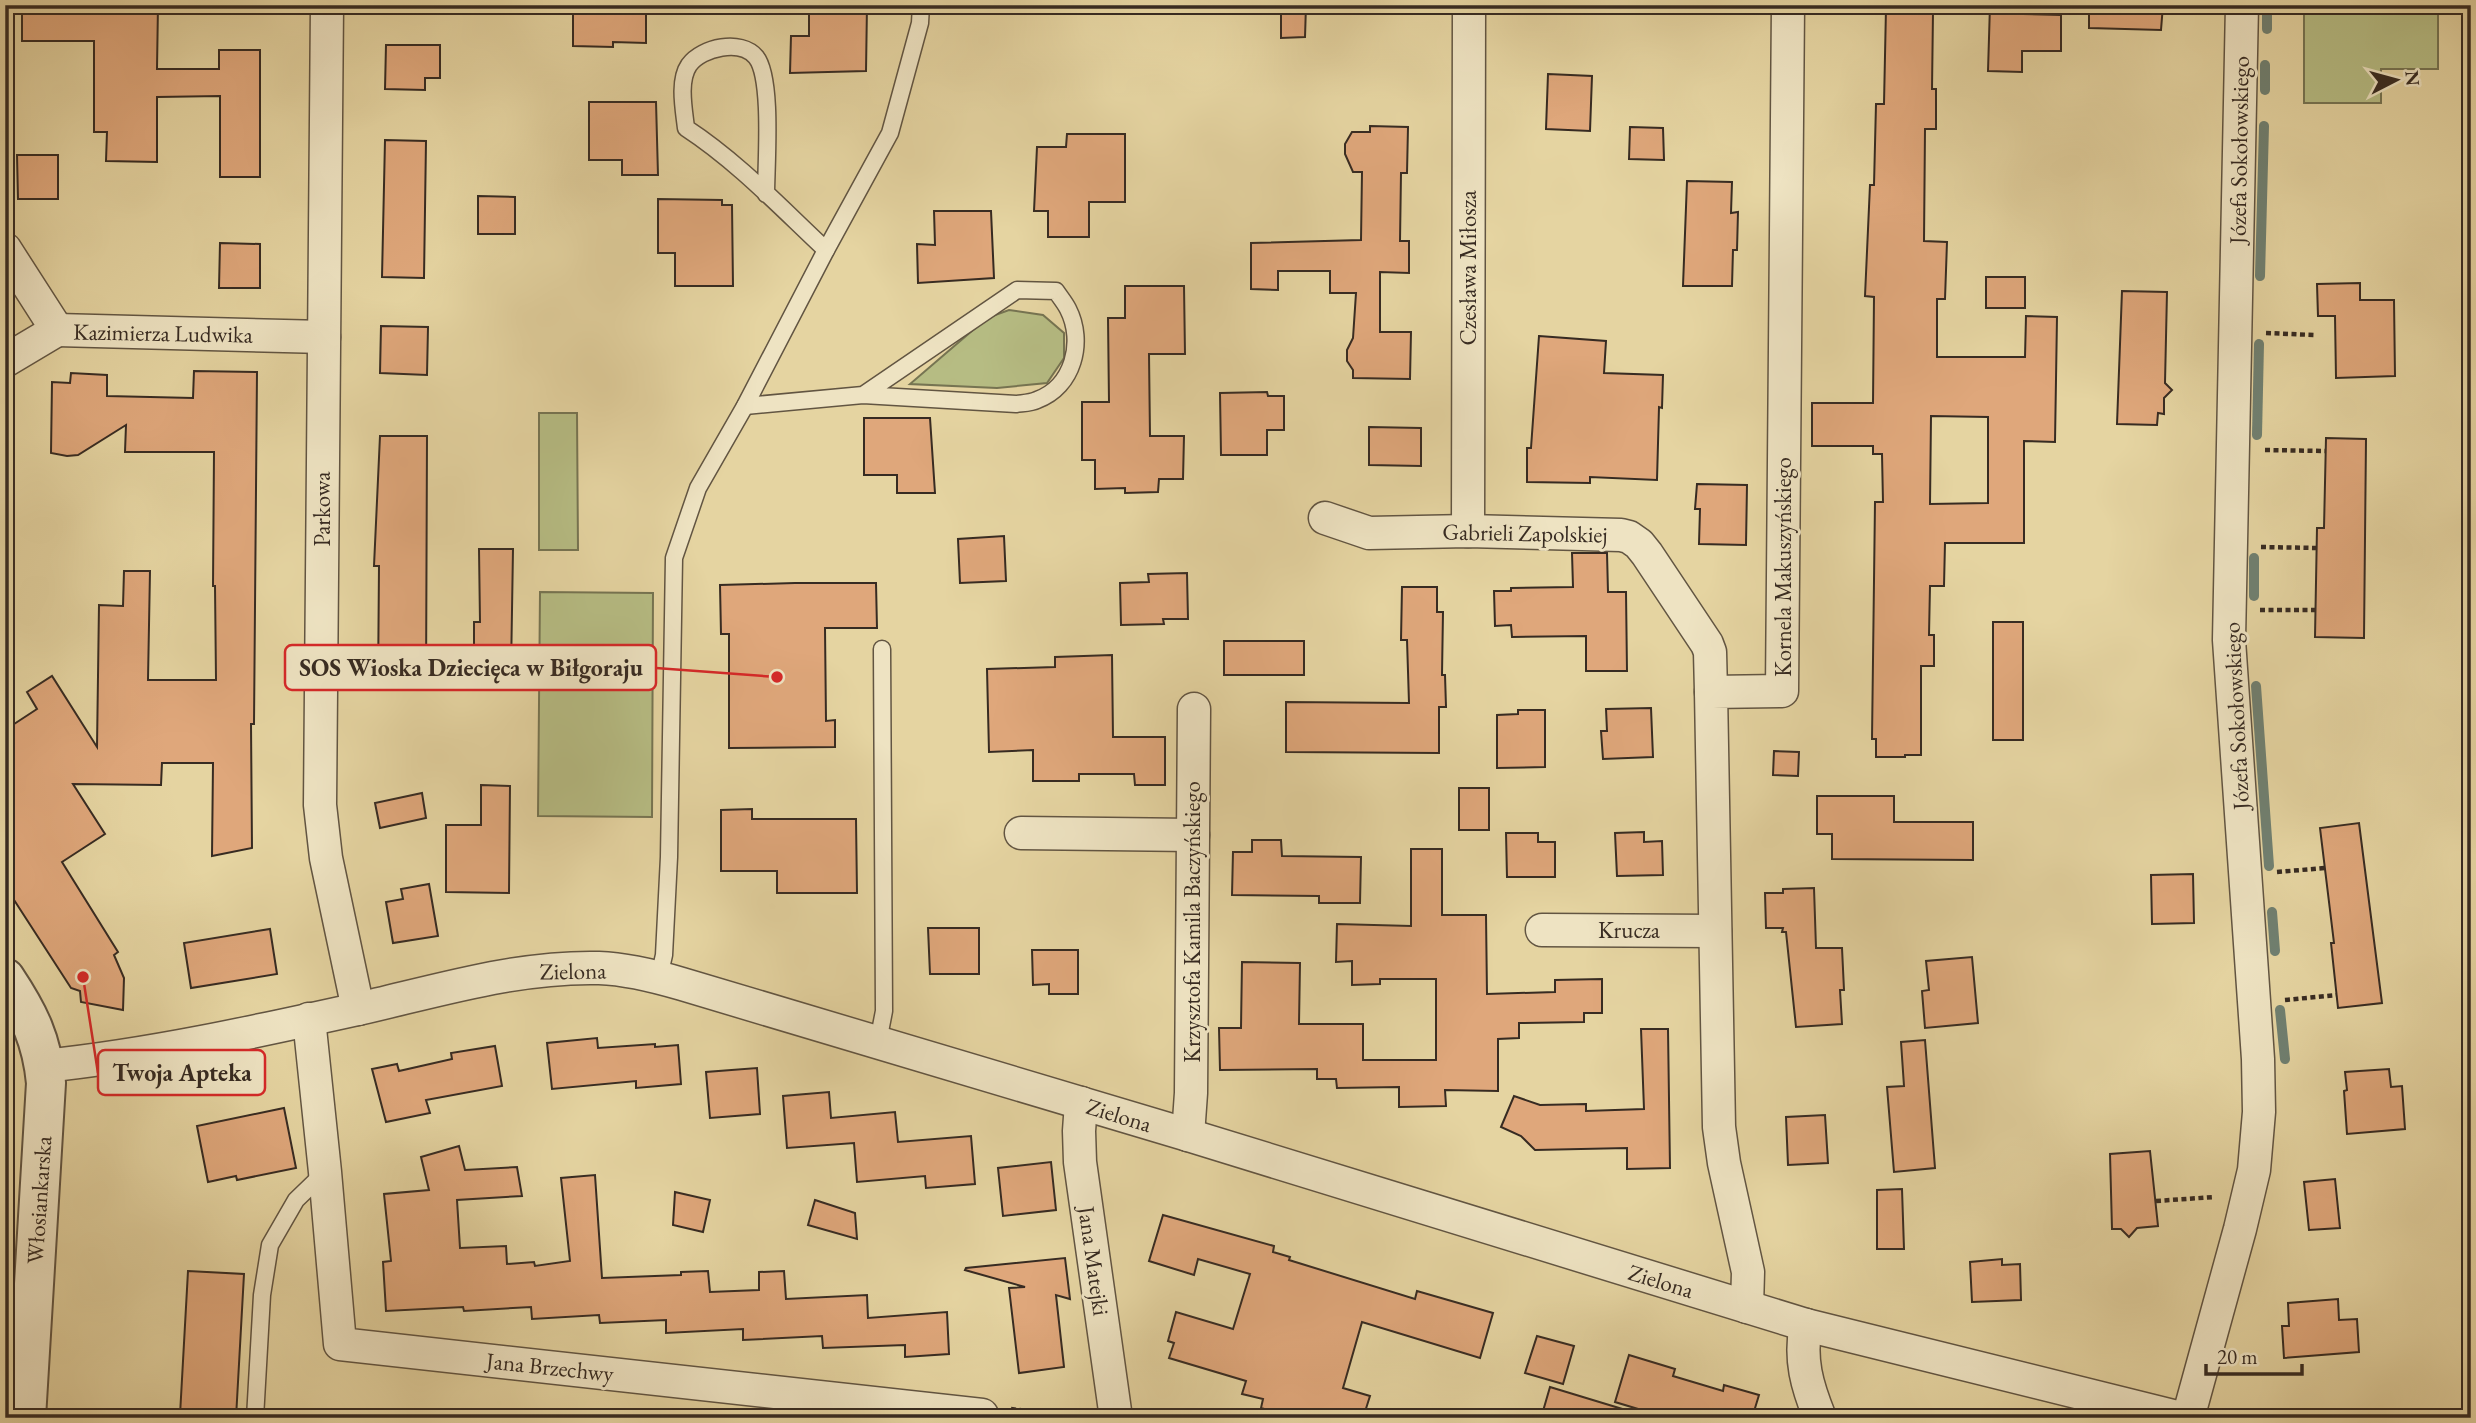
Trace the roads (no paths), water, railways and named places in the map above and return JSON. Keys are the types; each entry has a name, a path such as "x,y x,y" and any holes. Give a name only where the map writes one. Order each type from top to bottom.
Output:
{"street":[{"name":"Parkowa","path":"327,5 320,805 326,858 358,1009"},
{"name":"Czesława Miłosza","path":"1468,531 1469,5"},
{"name":"Kornela Makuszyńskiego","path":"1711,692 1782,691 1788,5"},
{"name":"Józefa Sokołowskiego","path":"2188,1418 2254,1170 2259,1112 2246,875 2230,670 2230,547 2242,5"},
{"name":"Kazimierza Ludwika","path":"5,248 57,330 324,337"},
{"path":"5,361 57,330"},
{"name":"Gabrieli Zapolskiej","path":"1325,518 1369,533 1468,531 1629,537 1647,554 1707,644 1710,652 1711,692"},
{"path":"1711,692 1719,1127 1724,1163 1748,1272 1747,1307"},
{"name":"Krzysztofa Kamila Baczyńskiego","path":"1188,1135 1191,1093 1195,709"},
{"path":"1021,833 1193,835"},
{"name":"Krucza","path":"1542,930 1715,931"},
{"name":"Zielona","path":"44,1066 139,1054 534,971 601,968 659,977 1188,1135 1806,1325 2181,1418"},
{"name":"Włosiankarska","path":"5,978 32,1023 44,1066 45,1105 19,1298 26,1418"},
{"name":"Jana Brzechwy","path":"309,1019 340,1344 982,1415"},
{"name":"Jana Matejki","path":"1081,1103 1080,1162 1116,1418"},
{"path":"1806,1325 1802,1358 1806,1383 1820,1418"}],"lane":[{"path":"659,977 664,955 669,857 674,558 698,488 745,406 890,133 920,23 921,5"},
{"path":"766,194 766,87 757,58 744,48 729,46 703,54 689,65 684,79 686,128 719,150 766,194 826,250"},
{"path":"745,406 863,395 1016,404 1038,400 1063,384 1074,361 1075,333 1069,310 1056,291 1017,290 863,395"},
{"path":"878,1042 884,1011 882,649"},
{"path":"255,1418 262,1295 270,1245 296,1200 325,1172"}],"waterway":[{"path":"2267,5 2267,29"},
{"path":"2265,65 2265,90"},
{"path":"2260,276 2264,126"},
{"path":"2257,435 2259,344"},
{"path":"2254,558 2254,596"},
{"path":"2256,686 2269,866"},
{"path":"2272,912 2275,951"},
{"path":"2280,1010 2285,1059"}],"place":[{"name":"SOS Wioska Dziecięca w Biłgoraju","path":"777,677"},
{"name":"Twoja Apteka","path":"83,977"}]}
